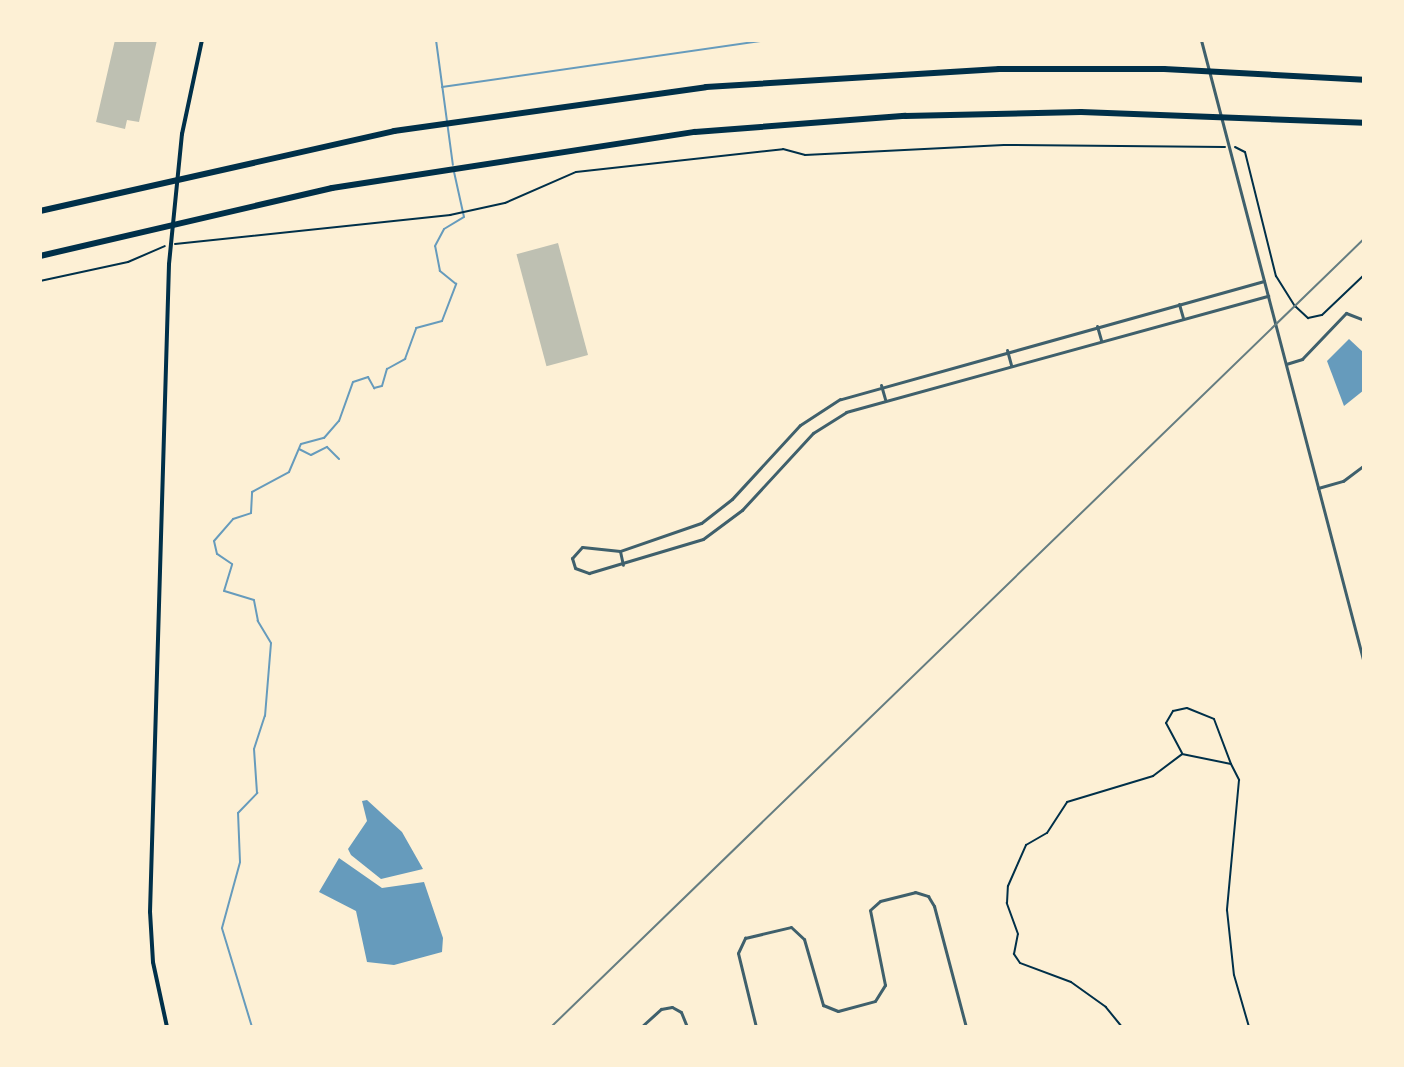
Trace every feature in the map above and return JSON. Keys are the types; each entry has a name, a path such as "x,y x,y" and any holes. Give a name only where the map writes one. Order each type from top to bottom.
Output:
{"highway":[{"path":"40,211 242,162 439,123 616,97 846,76 999,69 1196,70 1364,80"},
{"path":"40,256 280,198 459,165 695,132 967,114 1207,115 1364,123"}],"main road":[{"path":"167,1027 153,962 150,912 169,264 182,134 202,40"}],"street":[{"path":"1201,40 1364,663"},
{"path":"1264,281 881,385 824,407 788,437 716,513 678,534 620,551 582,547 572,558 575,568 584,574 623,565 715,532 798,447 838,416 885,399 1268,296"},
{"path":"1179,304 1183,318"},
{"path":"1286,364 1302,359 1346,313 1364,320"},
{"path":"1097,326 1101,340"},
{"path":"1007,350 1011,365"},
{"path":"881,385 885,399"},
{"path":"788,437 798,447"},
{"path":"1318,488 1343,481 1364,465"},
{"path":"620,551 623,565"},
{"path":"756,1027 738,957 745,938 784,926 797,930 823,1005 838,1011 880,997 885,985 870,910 880,901 915,892 928,896 934,906 966,1027"},
{"path":"641,1027 661,1009 672,1007 681,1012 687,1027"}],"path":[{"path":"40,281 128,262 151,249 189,241 472,211 505,203 576,172 783,149 805,155 1004,145 1228,147 1245,152 1276,276 1299,309 1308,318 1322,315 1364,275"},
{"path":"1182,754 1166,723 1173,711 1187,708 1214,719 1242,799 1227,910 1234,975 1249,1027"},
{"path":"1122,1027 1106,1007 1071,982 1020,963 1014,954 1018,934 1007,903 1008,886 1026,845 1047,833 1067,802 1153,776 1182,754 1231,764"}],"water":[{"path":"1349,339 1364,353 1364,390 1344,406 1327,361"},
{"path":"367,800 402,832 423,869 381,879 351,855 348,849 367,821 362,801"},
{"path":"339,858 382,888 424,882 443,938 442,952 394,965 367,962 356,911 319,892"}],"building":[{"path":"115,40 157,40 139,122 127,120 125,129 96,122"},
{"path":"558,243 588,355 546,366 516,254"}],"waterway":[{"path":"436,40 453,165"},
{"path":"442,87 768,40"},
{"path":"252,1027 222,928 240,862 238,813 257,793 254,749 265,716 271,643 258,621 254,600 224,591 232,564 217,554 214,541 233,519 251,513 252,492 289,472 301,444 324,438 339,421 353,382 368,377 374,388 382,386 387,369 405,359 416,328 442,321 456,284 440,271 435,246 444,229 464,217 454,172"},
{"path":"299,449 311,455 327,447 339,459"}],"railway":[{"path":"551,1027 1364,239"}]}
